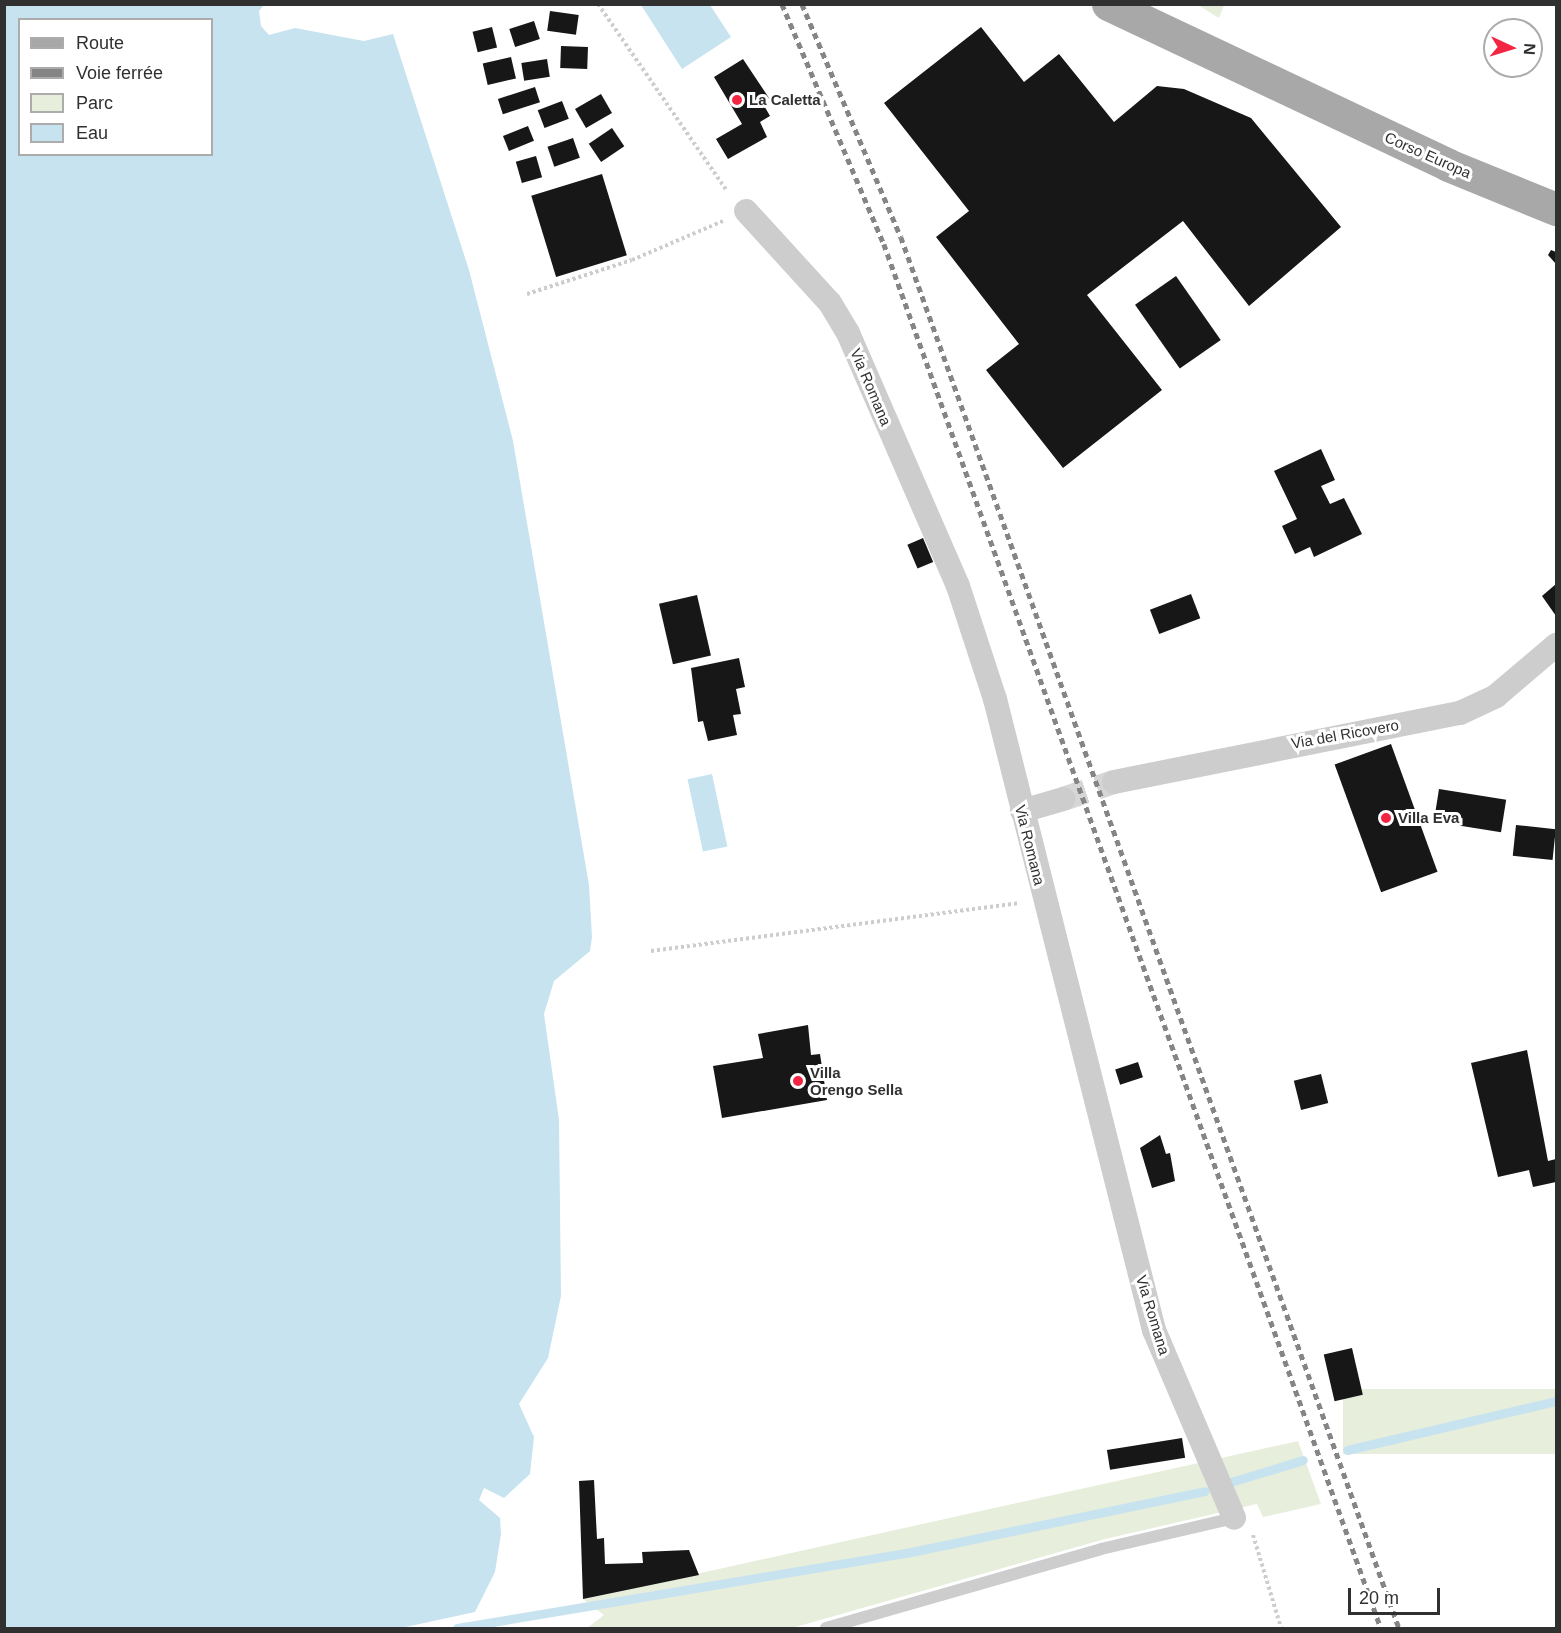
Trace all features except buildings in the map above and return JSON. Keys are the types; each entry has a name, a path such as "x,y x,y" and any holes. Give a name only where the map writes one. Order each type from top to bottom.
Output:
{"main road":[{"name":"Corso Europa","path":"1108,4 1302,97 1557,209"},
{"name":"Corso Europa","path":"1156,4 1302,97"}],"street":[{"name":"Via Romana","path":"746,211 830,303 848,333 958,586 995,699 1154,1330 1234,1518"},
{"name":"Via del Ricovero","path":"1114,782 1460,713 1496,696 1557,645"},
{"path":"1022,811 1063,799"}],"lane":[{"path":"826,1629 1101,1549 1234,1518"}],"path":[{"path":"527,294 632,260 746,211 597,4"},
{"path":"651,951 1044,900"},
{"path":"1234,1518 1251,1526 1281,1629"}],"green space":[{"path":"1198,5 1224,5 1219,18"},
{"path":"1343,1389 1556,1389 1556,1454 1343,1454"},
{"path":"1298,1441 1321,1504 1263,1517 1257,1504 1105,1539 792,1628 587,1628 604,1615 583,1599"}],"water":[{"path":"5,4 264,5 259,11 261,26 269,35 295,28 364,41 393,34 469,270 513,441 589,885 592,937 590,951 554,981 544,1014 559,1120 561,1296 548,1358 519,1404 534,1437 530,1474 504,1498 484,1488 479,1500 500,1518 501,1534 495,1572 475,1612 401,1628 5,1628"},
{"path":"641,5 710,5 731,37 682,69"},
{"path":"712,774 727,846 703,852 688,779"}],"waterway":[{"path":"1347,1450 1556,1401"},
{"path":"1231,1482 1303,1460"},
{"path":"457,1628 906,1553 1205,1491"}],"tunnel":[{"path":"1063,799 1114,782"}],"railway":[{"path":"782,4 884,244 1381,1628"},
{"path":"802,4 901,237 1399,1628"}],"place":[{"name":"La Caletta","path":"737,100"},
{"name":"Villa Eva","path":"1386,818"},
{"name":"Villa Orengo Sella","path":"798,1081"}]}
